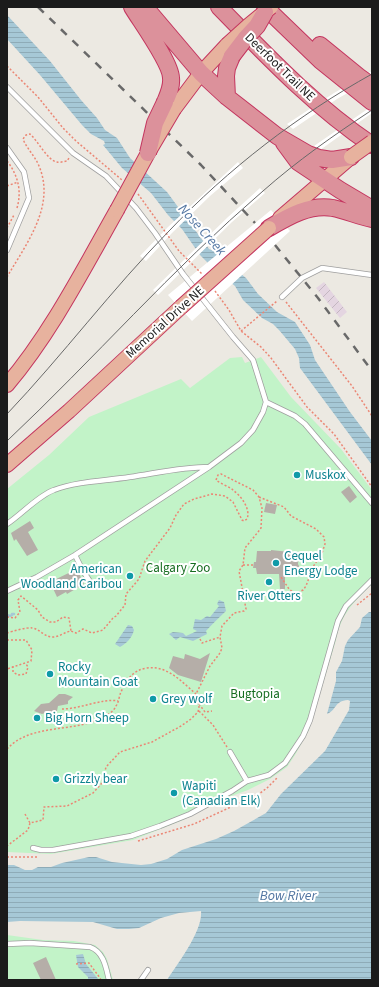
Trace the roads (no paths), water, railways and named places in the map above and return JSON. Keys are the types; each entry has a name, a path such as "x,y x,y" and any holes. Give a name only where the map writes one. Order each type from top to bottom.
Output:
{"highway":[{"path":"132,7 169,68 172,77 169,106"},
{"path":"145,7 201,73 226,97 282,140 308,154 319,158 332,160 351,157"},
{"name":"Deerfoot Trail NE","path":"219,7 275,65 318,104 344,125 372,143"},
{"path":"280,7 328,52 369,95"},
{"path":"7,385 20,370 55,318 117,210 148,153 155,123 169,106 201,73 245,39 257,26 267,9 301,43 369,95"},
{"path":"226,97 226,76 229,50"},
{"path":"282,140 298,162 323,180 372,209"},
{"name":"Memorial Drive NE","path":"7,465 69,411 181,307 323,180 351,157 372,143"},
{"path":"269,228 302,211 322,207 332,208 372,219"}],"lane":[{"path":"7,87 73,153 106,176 136,208 183,274 253,360 266,402 263,412 252,430 240,443 209,467 75,555 37,577 7,591"},
{"path":"7,148 24,172 29,198 7,250"},
{"path":"282,297 302,278 322,268 372,276"},
{"path":"266,402 295,416 305,424 372,503"},
{"path":"7,524 46,493 55,489 88,482 132,477 166,470 189,467 209,467"},
{"path":"75,555 89,580"},
{"path":"33,848 53,850 146,832 190,814 247,781 262,778 276,771 285,763 295,750 310,720 338,621 346,606 372,580"},
{"path":"230,752 247,781"},
{"path":"7,944 30,943 94,948 105,963 109,980"},
{"path":"141,980 148,970"}],"water":[{"path":"7,15 50,61 97,118 105,130 117,138 130,158 167,192 209,249 223,255 246,278 258,294 277,312 295,322 310,345 315,360 350,412 372,441 372,465 300,368 299,358 295,349 279,330 273,324 262,318 243,300 235,286 200,255 182,229 168,215 151,193 122,168 103,145 105,144 104,141 91,134 82,125 40,75 7,39"},
{"path":"219,600 224,602 226,611 206,631 207,634 193,641 180,637 176,640 169,634 173,632 183,633 186,636 197,631 193,629 195,619 201,620 207,616 210,617 219,606 217,604"},
{"name":"Bow River","path":"369,612 372,612 371,980 167,980 194,937 201,919 201,911 179,913 161,918 139,928 129,929 117,929 93,922 7,922 7,865 14,865 25,870 32,870 38,867 51,867 89,857 96,857 112,862 141,865 151,864 167,859 182,850 216,839 234,831 266,813 281,794 325,751 349,710 350,701 348,700 340,702 327,714 336,681 336,672 342,661 345,646 348,640 360,627 362,618"},
{"path":"128,625 132,626 134,630 133,633 129,640 120,647 115,644"},
{"path":"83,954 86,964 99,980 88,980 88,977 78,967 76,955"}],"waterway":[{"path":"7,615 10,616 14,614"}],"tram line":[{"path":"7,414 28,392 148,253 215,186 291,125 317,107 372,74"},
{"path":"7,441 197,251 229,221 302,159 372,110"}],"railway":[{"path":"38,7 201,165 255,223"},
{"path":"275,245 318,298 372,371"}],"place":[{"name":"Muskox","path":"297,475"},
{"name":"Cequel Energy Lodge","path":"276,563"},
{"name":"American Woodland Caribou","path":"130,576"},
{"name":"River Otters","path":"269,582"},
{"name":"Rocky Mountain Goat","path":"50,674"},
{"name":"Grey wolf","path":"153,699"},
{"name":"Big Horn Sheep","path":"37,718"},
{"name":"Grizzly bear","path":"56,779"},
{"name":"Wapiti (Canadian Elk)","path":"174,793"}],"water label":[{"name":"Nose Creek","path":"202,230"}],"park label":[{"name":"Calgary Zoo","path":"178,568"},
{"name":"Bugtopia","path":"255,694"}]}
